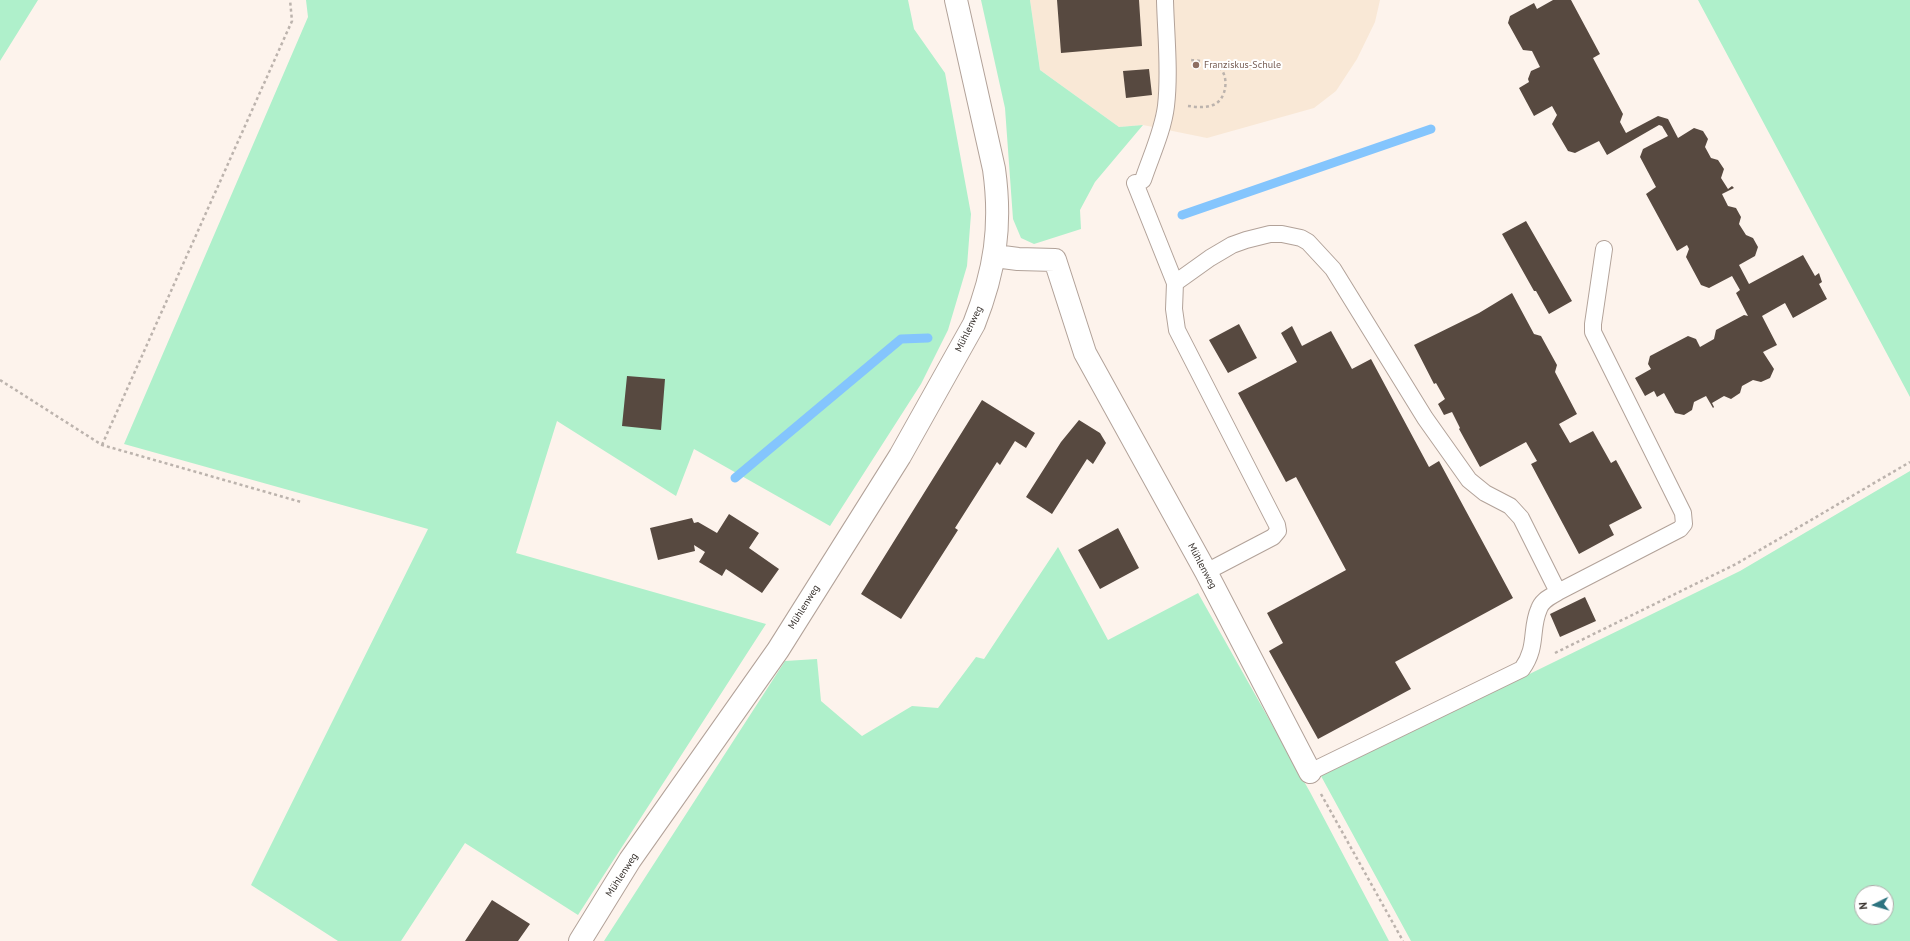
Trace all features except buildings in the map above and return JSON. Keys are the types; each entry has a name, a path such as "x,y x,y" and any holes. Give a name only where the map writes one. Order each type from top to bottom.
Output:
{"street":[{"name":"Mühlenweg","path":"580,941 630,860 778,650 900,456 974,324 982,303 995,256 998,217 994,169 956,0"},
{"name":"Mühlenweg","path":"995,256 1018,259 1055,260 1085,353 1206,572 1310,772"}],"lane":[{"path":"1164,1 1166,106 1161,128 1139,181 1175,283 1174,314 1177,330 1277,525 1278,531 1273,537 1206,572"},
{"path":"1175,283 1215,255 1232,245 1246,240 1270,234 1282,234 1301,238 1308,242 1333,269 1425,418 1469,480 1485,493 1510,506 1517,513 1558,592"},
{"path":"1310,772 1522,669 1530,654 1539,608 1545,599 1680,528 1684,520 1683,514 1593,332 1592,324 1604,249"}],"path":[{"path":"102,445 292,21 290,0"},
{"path":"1166,58 1204,62 1218,66 1224,74 1226,82 1222,97 1213,105 1201,107 1166,106"},
{"path":"0,380 102,445 301,502"},
{"path":"1522,669 1736,564 1910,462"},
{"path":"1310,772 1402,941"}],"shaded area":[{"name":"Franziskus-Schule","path":"1030,0 1380,0 1375,22 1357,59 1336,91 1314,108 1207,138 1143,125 1119,127 1040,70"}],"green space":[{"path":"0,0 38,0 0,61"},
{"path":"306,0 908,0 914,29 945,73 971,214 967,266 948,330 921,384 830,526 694,449 676,496 557,421 516,553 766,624 578,915 465,843 401,941 338,941 251,885 428,529 124,444 308,17"},
{"path":"981,0 1030,0 1040,70 1119,127 1143,125 1095,182 1080,210 1081,229 1034,244 1021,238 1013,219 1005,108"},
{"path":"1698,0 1910,0 1910,397"},
{"path":"1910,471 1910,941 1411,941 1321,776 1740,571"},
{"path":"1058,547 1108,640 1198,593 1310,792 1389,941 604,941 785,661 817,659 821,701 862,736 912,706 938,708 976,657 984,659"}],"waterway":[{"path":"1182,215 1431,129"},
{"path":"735,478 901,339 928,338"}],"place":[{"name":"Franziskus-Schule","path":"1196,65"}]}
